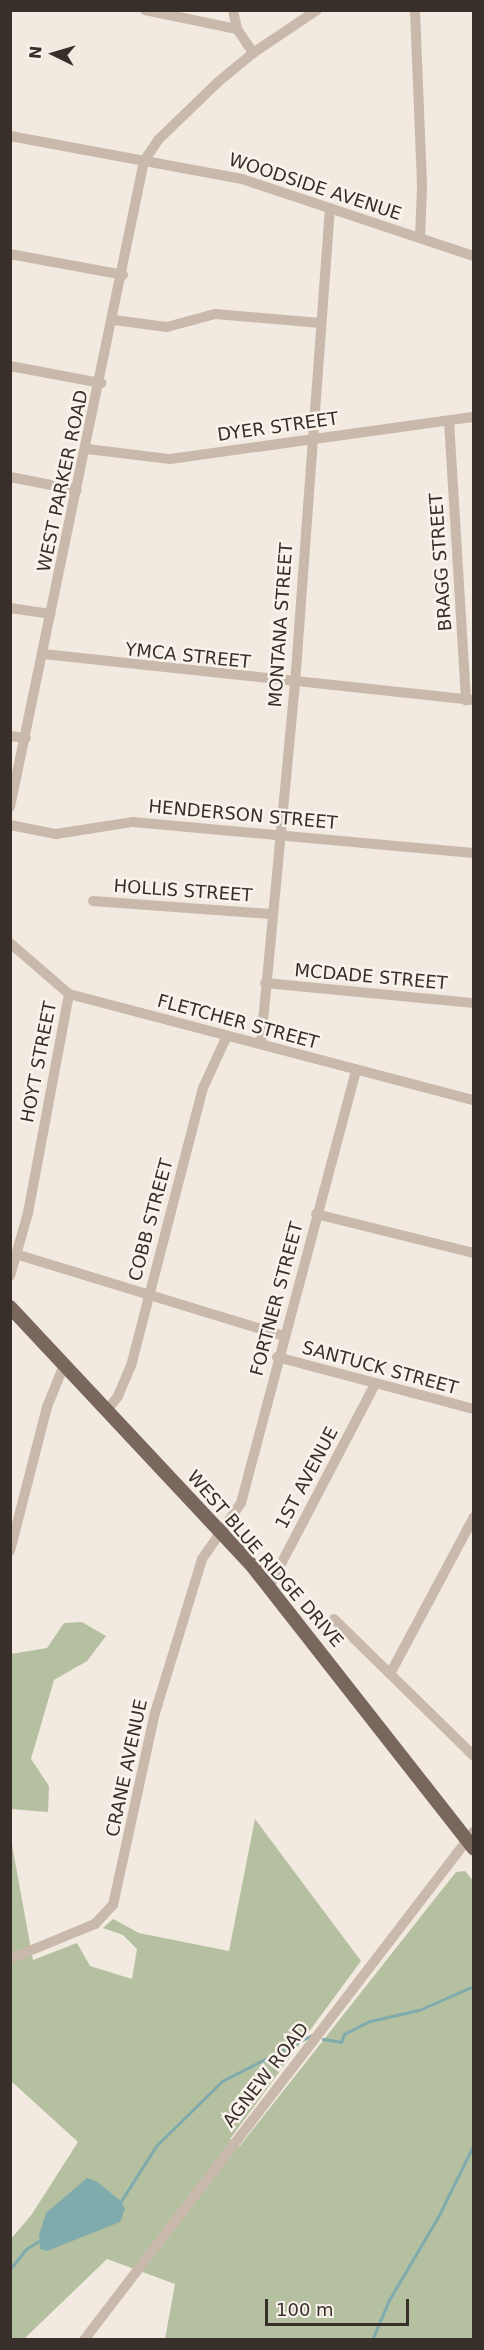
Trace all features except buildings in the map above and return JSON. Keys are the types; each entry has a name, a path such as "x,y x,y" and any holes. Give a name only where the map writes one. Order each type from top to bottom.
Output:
{"main road":[{"name":"WEST BLUE RIDGE DRIVE","path":"10,1307 221,1531 269,1587 471,1840"}],"street":[{"path":"145,10 237,29"},
{"path":"233,10 237,29 253,53"},
{"path":"144,161 158,140 253,53 317,10"},
{"path":"415,10 422,187 420,238"},
{"name":"WOODSIDE AVENUE","path":"10,136 243,179 474,256"},
{"name":"WEST PARKER ROAD","path":"10,807 101,383 144,161"},
{"name":"MONTANA STREET","path":"261,1043 295,684 311,438 330,208"},
{"path":"10,254 123,275"},
{"path":"114,320 167,327 215,314 321,323"},
{"path":"10,366 101,383"},
{"name":"DYER STREET","path":"87,449 170,459 474,417"},
{"name":"BRAGG STREET","path":"449,421 470,700"},
{"path":"10,477 77,490"},
{"path":"10,608 51,614"},
{"name":"YMCA STREET","path":"43,654 295,684 470,700"},
{"path":"10,736 26,738"},
{"name":"HENDERSON STREET","path":"10,825 56,834 133,822 474,853"},
{"name":"HOLLIS STREET","path":"93,901 272,914"},
{"name":"FLETCHER STREET","path":"10,944 69,994 226,1038 261,1043 356,1071 474,1100"},
{"name":"MCDADE STREET","path":"265,984 474,1003"},
{"name":"HOYT STREET","path":"10,1276 19,1255 69,994"},
{"name":"COBB STREET","path":"108,1409 118,1396 131,1366 203,1088 226,1038"},
{"name":"FORTNER STREET","path":"221,1531 241,1503 316,1214 356,1071"},
{"path":"316,1214 474,1253"},
{"name":"SANTUCK STREET","path":"19,1255 284,1336"},
{"name":"SANTUCK STREET","path":"278,1358 474,1409"},
{"path":"10,1551 47,1407 64,1365"},
{"name":"1ST AVENUE","path":"269,1587 375,1384"},
{"path":"390,1674 474,1517"},
{"name":"CRANE AVENUE","path":"10,1959 95,1924 113,1905 155,1713 198,1572 221,1531"},
{"path":"334,1619 474,1756"},
{"name":"AGNEW ROAD","path":"84,2340 471,1840"}],"green space":[{"path":"82,1622 106,1636 87,1661 54,1680 31,1759 49,1786 48,1812 11,1809 11,1654 47,1648 64,1623"},
{"path":"255,1819 361,1961 230,2139 239,2147 456,1872 465,1871 474,1882 473,2339 165,2339 175,2284 107,2259 24,2339 11,2339 11,2239 32,2214 78,2142 11,2081 10,1834 33,1960 77,1943 90,1966 132,1979 137,1949 123,1935 103,1928 113,1919 139,1933 229,1951"}],"water":[{"path":"87,2178 96,2181 121,2201 125,2209 120,2222 47,2251 40,2249 39,2235 46,2213"}],"waterway":[{"path":"323,2039 341,2042 344,2034 370,2021 419,2010 474,1986"},
{"path":"121,2201 156,2146 222,2081 312,2035"},
{"path":"372,2340 389,2300 439,2215 474,2144"},
{"path":"10,2269 26,2249 39,2241"}]}
